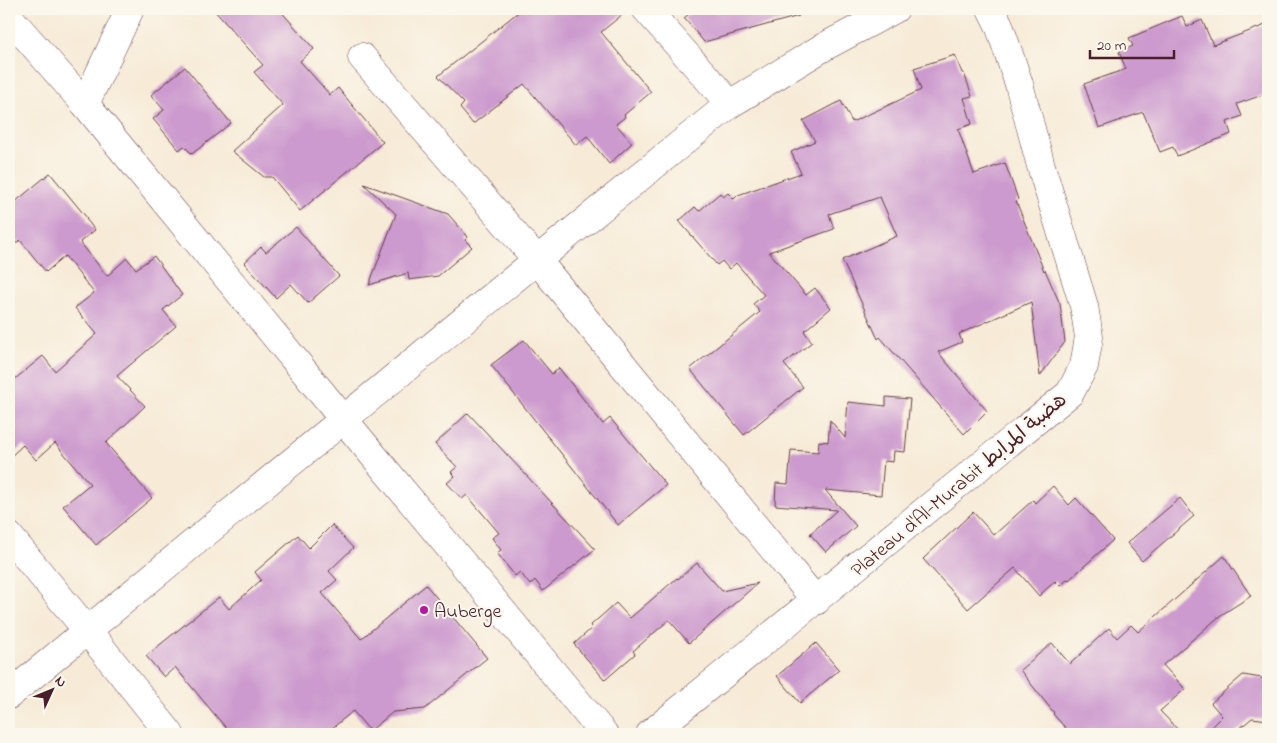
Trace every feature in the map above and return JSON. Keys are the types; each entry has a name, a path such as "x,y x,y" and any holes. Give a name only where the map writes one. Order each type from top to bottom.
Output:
{"street":[{"path":"85,104 130,9"},
{"path":"646,9 730,104"},
{"path":"9,695 537,260 730,104 822,48 895,9"},
{"name":"Plateau d'Al-Murabit هضبة المرابط","path":"650,734 1070,393 1084,366 1089,337 1084,306 1041,166 1019,84 999,25 991,9"},
{"path":"9,18 85,104 604,734"},
{"path":"362,57 537,260 816,601"},
{"path":"9,536 170,734"}],"building":[{"path":"213,9 279,9 314,49 300,61 330,95 338,88 383,142 300,211 272,177 264,177 232,151 283,105 254,72 263,65"},
{"path":"522,9 629,9 601,32 651,92 616,124 632,143 609,164 587,136 576,145 524,84 473,124 460,108 464,103 438,76"},
{"path":"695,9 798,9 799,16 704,42 684,18"},
{"path":"1182,16 1187,27 1202,20 1213,45 1268,24 1268,93 1237,104 1242,116 1227,122 1231,134 1177,156 1173,147 1160,152 1143,112 1099,128 1084,84 1126,69 1119,52 1133,46 1129,38"},
{"path":"955,55 972,96 964,98 972,124 958,129 974,174 1005,163 1018,199 1016,201 1044,271 1060,304 1065,342 1040,376 1031,302 959,334 962,342 938,352 987,411 964,434 880,337 878,339 842,260 897,236 880,197 829,214 834,229 769,252 806,295 815,288 831,308 804,331 812,342 784,364 803,387 744,435 690,369 760,312 753,304 764,295 736,263 729,269 722,261 717,265 679,221 695,207 699,211 720,193 723,197 728,193 734,199 738,195 801,173 791,152 815,141 803,121 841,101 852,122 921,90 914,68"},
{"path":"185,67 231,123 192,154 184,146 179,150 153,119 164,110 151,95"},
{"path":"50,173 95,230 80,242 107,276 127,258 136,269 154,256 182,295 163,310 176,326 117,376 145,406 106,443 152,498 96,545 63,506 90,484 55,443 36,460 23,445 9,458 9,384 43,356 55,371 97,334 75,308 94,293 65,256 46,272 20,240 9,249 9,207"},
{"path":"364,184 448,214 468,237 465,240 472,247 438,276 409,280 408,273 369,285 396,214"},
{"path":"296,227 339,276 308,303 291,284 276,298 244,263 261,247 266,252"},
{"path":"524,340 552,374 559,368 603,424 610,418 666,485 618,525 491,365"},
{"path":"886,397 910,399 905,452 894,451 893,462 884,461 881,495 825,490 856,526 826,552 810,534 837,510 775,505 776,483 788,484 791,450 818,452 819,441 828,442 830,420 845,438 848,402 886,406"},
{"path":"468,413 595,549 543,591 535,580 530,585 520,572 515,576 497,553 501,550 492,538 499,533 467,495 462,499 447,483 455,476 451,472 457,467 435,444"},
{"path":"1053,486 1069,505 1076,498 1113,540 1069,580 1060,586 1055,581 1039,596 1015,568 968,609 923,559 973,512 994,535 1033,500 1035,503"},
{"path":"1180,498 1194,516 1142,561 1127,543"},
{"path":"332,525 353,548 329,571 337,580 322,593 361,639 426,585 487,658 425,709 393,712 370,731 353,711 325,734 231,734 175,667 164,677 146,656 219,597 229,609 261,580 255,572 298,535 309,548"},
{"path":"1224,556 1251,596 1221,615 1163,665 1185,689 1160,711 1182,734 1071,734 1053,714 1020,670 1052,643 1070,664 1109,628 1117,638 1131,625 1138,632"},
{"path":"697,563 722,591 758,583 689,643 669,620 633,651 635,654 605,680 574,644 592,628 590,626 616,603 630,618"},
{"path":"816,643 839,670 800,703 777,676"},
{"path":"1243,675 1268,679 1268,720 1252,718 1233,734 1204,734 1222,716 1211,703"}],"place":[{"name":"Auberge","path":"424,610"}]}
